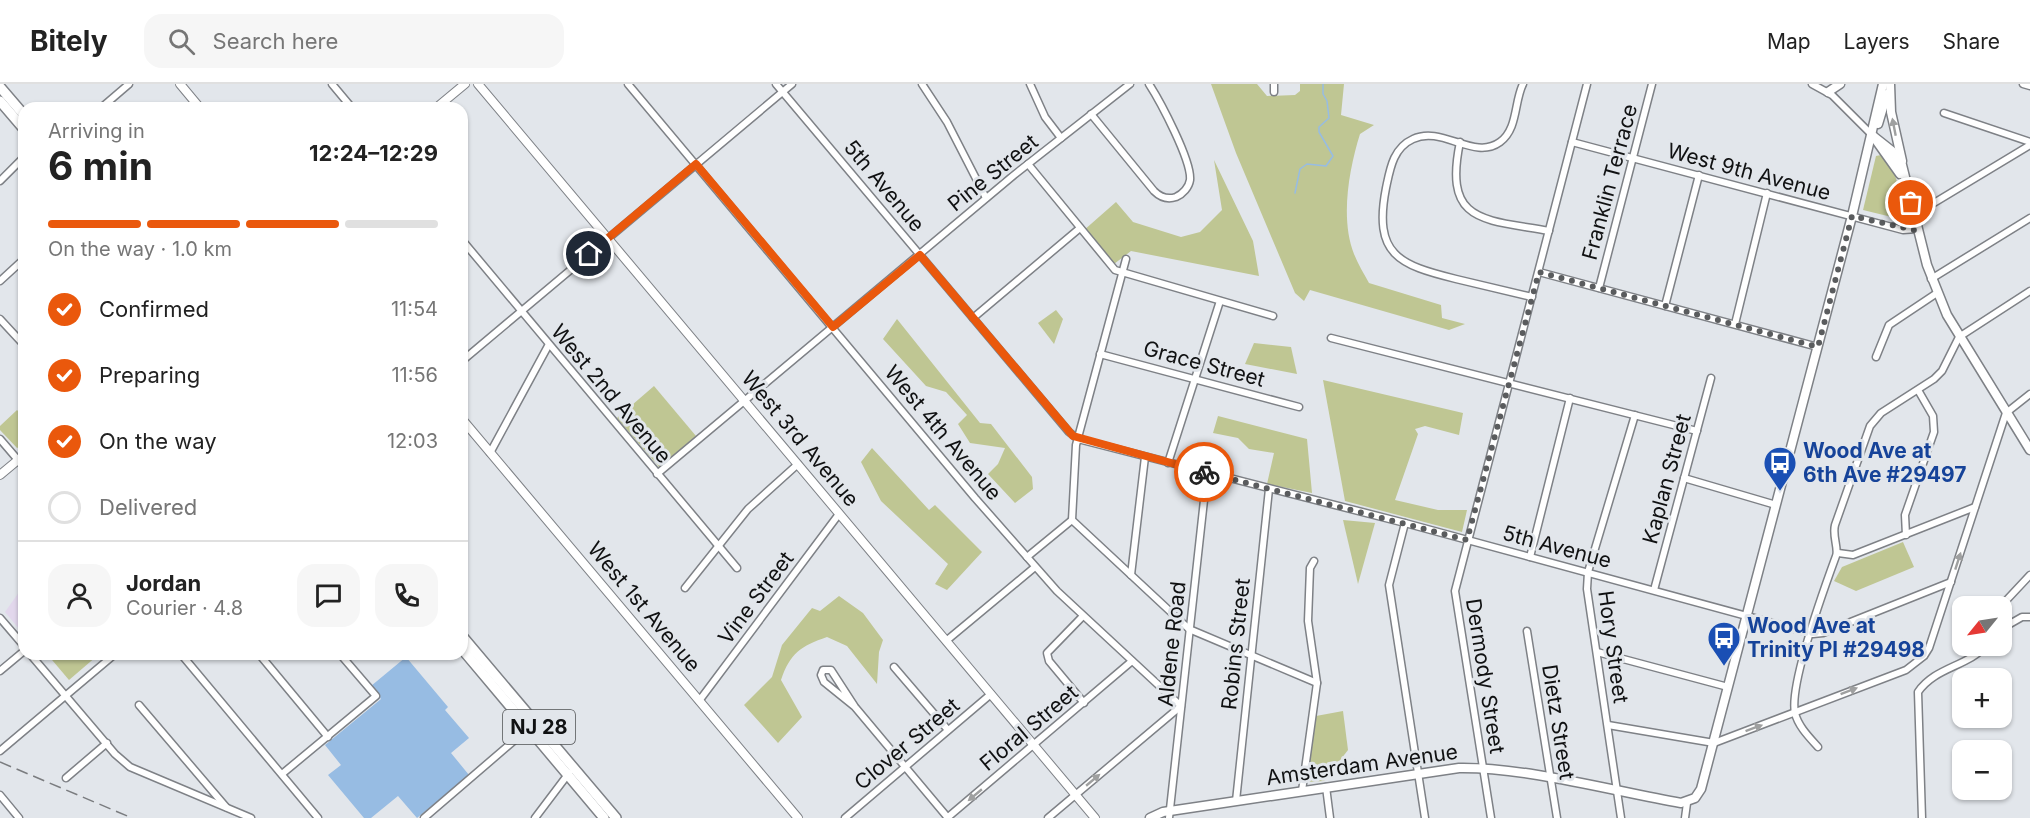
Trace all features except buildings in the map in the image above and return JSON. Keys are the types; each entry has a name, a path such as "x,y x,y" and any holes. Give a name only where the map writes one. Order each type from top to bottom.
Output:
{"main road":[{"path":"1828,92 1840,84"},
{"path":"1883,84 1873,136 1895,164 1908,191"},
{"path":"1687,803 1700,792 1873,136 1890,84"},
{"path":"1890,84 1891,112 1917,229 1931,279 1959,337 2030,450"},
{"path":"0,87 18,109"},
{"path":"0,101 18,122"},
{"path":"1873,136 1896,155 1904,170"},
{"name":"NJ 28","path":"468,645 493,680"},
{"name":"NJ 28","path":"468,655 616,818"},
{"name":"Amsterdam Avenue","path":"1150,818 1236,801 1458,768 1484,769 1550,779 1687,803"},
{"name":"NJ 28","path":"571,771 604,818"}],"street":[{"path":"108,102 129,84"},
{"path":"180,84 195,102"},
{"path":"332,84 347,102"},
{"path":"443,102 465,84"},
{"name":"West 3rd Avenue","path":"478,84 1095,818"},
{"name":"West 4th Avenue","path":"628,84 1035,567 1083,616 1181,706"},
{"name":"5th Avenue","path":"776,84 1069,432 1078,438 1342,509 1530,556 1810,633 1823,633 1951,582"},
{"path":"468,356 792,84"},
{"path":"922,84 947,122 986,198"},
{"path":"1030,84 1045,117 1061,138"},
{"name":"Pine Street","path":"657,474 986,198 1130,84"},
{"path":"1091,114 1154,191 1165,198 1179,196 1188,186 1190,174 1165,109 1149,84"},
{"path":"1274,84 1274,92"},
{"path":"1523,84 1513,123 1505,138 1495,145 1482,148 1427,135 1411,140 1398,151 1392,162 1382,211 1387,240 1397,255 1417,270 1532,297"},
{"name":"Dermody Street","path":"1491,818 1455,591 1587,84"},
{"name":"Franklin Terrace","path":"1599,288 1652,84"},
{"path":"1812,84 1828,92 1873,136"},
{"path":"2023,84 2030,86"},
{"path":"1944,113 2030,144"},
{"path":"1460,142 1454,176 1459,196 1468,208 1490,220 1549,231"},
{"name":"West 9th Avenue","path":"1572,142 1907,230 1917,229"},
{"path":"1914,215 2030,144"},
{"path":"0,181 18,163"},
{"path":"1028,164 1115,270 1122,274 1273,316"},
{"path":"1665,306 1699,175"},
{"path":"1735,324 1767,193"},
{"path":"1931,279 2030,218"},
{"path":"973,318 1080,228"},
{"name":"West 2nd Avenue","path":"468,247 548,346 737,568"},
{"path":"1027,557 1072,520 1078,438 1126,259"},
{"path":"0,281 18,264"},
{"path":"1539,272 1818,347"},
{"path":"1818,747 1801,726 1795,712 1794,697 1810,633 1838,553 1833,541 1834,530 1870,426 1881,413 1918,390 1942,371 1959,337 2030,291"},
{"path":"1876,357 1889,325 1937,293"},
{"path":"1168,463 1220,301"},
{"path":"0,319 18,338"},
{"path":"1330,338 1697,431"},
{"path":"490,453 548,346"},
{"name":"Grace Street","path":"1100,354 1299,407"},
{"name":"Kaplan Street","path":"1654,590 1711,378"},
{"path":"1906,535 1905,515 1934,432 1933,416 1918,390"},
{"path":"1608,725 1713,743 1906,670 1924,656 1951,582 2006,413 2030,394"},
{"path":"1530,556 1570,398"},
{"name":"Hory Street","path":"1621,818 1588,601 1588,572 1635,415"},
{"name":"West 1st Avenue","path":"468,426 798,818"},
{"path":"0,439 18,455"},
{"path":"1131,575 1145,457"},
{"path":"0,476 18,461"},
{"path":"685,588 748,509 798,465"},
{"name":"Aldene Road","path":"1170,815 1207,473"},
{"path":"1684,478 1776,506"},
{"name":"Robins Street","path":"1236,801 1269,489"},
{"path":"1838,553 1853,555 1976,507"},
{"name":"Vine Street","path":"699,701 839,514"},
{"path":"1072,520 1190,629 1317,683"},
{"path":"1405,523 1389,585 1425,818"},
{"path":"1302,791 1317,683 1307,608 1310,568 1314,561"},
{"path":"946,641 1035,567"},
{"path":"2010,596 2030,575"},
{"path":"1083,616 1047,653 1049,661 1084,702"},
{"path":"2012,623 2022,617 2030,616"},
{"path":"0,618 18,639"},
{"name":"Dietz Street","path":"1527,631 1557,818"},
{"path":"1597,652 1728,687"},
{"path":"0,671 18,656"},
{"path":"1922,818 1918,692 1932,676 1977,656"},
{"path":"35,660 130,767 251,818"},
{"path":"1,750 108,660"},
{"path":"186,660 318,818"},
{"path":"264,660 328,737"},
{"path":"282,774 376,696 345,660"},
{"name":"Floral Street","path":"947,818 1035,746 1132,661"},
{"path":"894,667 948,730"},
{"path":"855,707 824,682 821,675 823,670 831,670 855,707 947,818"},
{"name":"Clover Street","path":"845,818 991,694"},
{"path":"139,705 229,810"},
{"path":"1048,818 1181,706"},
{"path":"424,818 532,725"},
{"path":"66,778 107,743"},
{"path":"535,818 571,771"},
{"path":"1326,788 1330,818"},
{"path":"0,795 20,818"},
{"path":"1685,818 1687,803"}],"shaded area":[{"path":"18,594 18,628 5,612"}],"green space":[{"path":"1211,84 1257,84 1267,96 1295,95 1300,91 1300,84 1344,84 1341,115 1374,125 1360,134 1352,163 1348,194 1347,225 1359,265 1369,283 1441,305 1442,318 1465,324 1449,330 1310,290 1304,301 1295,293 1236,153"},
{"path":"1881,155 1893,168 1908,221 1863,210 1876,156"},
{"path":"1214,160 1253,241 1259,276 1131,251 1114,264 1083,231 1116,202 1133,222 1181,237 1200,232 1222,210"},
{"path":"1056,310 1063,319 1054,344 1038,323"},
{"path":"897,319 980,423 991,424 1032,477 1033,489 1015,503 988,474 998,464 1005,448 970,443 958,424 967,415 946,392 926,386 883,339"},
{"path":"1254,343 1291,347 1297,374 1245,364"},
{"path":"1323,380 1463,413 1459,435 1425,426 1415,429 1418,434 1395,500 1438,510 1467,510 1462,532 1345,501"},
{"path":"654,386 696,436 659,467 617,418"},
{"path":"18,411 18,448 0,430 0,426"},
{"path":"1218,416 1307,439 1312,493 1267,484 1274,453 1249,449 1238,438 1213,433"},
{"path":"872,448 929,510 935,505 982,552 947,590 935,584 948,564 881,501 861,462"},
{"path":"1343,520 1375,523 1358,584"},
{"path":"1903,542 1914,567 1856,591 1834,581 1842,567"},
{"path":"839,596 863,613 883,640 879,652 877,684 847,646 827,637 803,647 788,663 781,680 802,717 778,743 744,705 772,677 782,645 812,608 820,611"},
{"path":"52,660 92,660 69,680"},
{"path":"1343,711 1348,750 1324,781 1307,782 1316,716"}],"water":[{"path":"402,660 409,660 448,707 445,710 469,738 451,753 469,775 417,818 398,796 371,818 364,818 328,775 341,765 325,745 381,699 371,686"}],"waterway":[{"path":"1295,193 1300,169 1307,164 1326,166 1333,156 1319,132 1319,127 1329,118 1323,84"}],"railway":[{"path":"0,762 132,818"}],"way so far":[{"path":"1204,472 1467,540 1539,272 1818,347 1852,216 1903,230 1914,230 1917,229 1911,203"}],"place":[{"name":"Wood Ave at 6th Ave #29497","path":"1780,492"},
{"name":"Wood Ave at Trinity Pl #29498","path":"1724,667"}],"route":[{"path":"589,254 696,164 833,327 920,255 1073,436 1204,472"}]}
